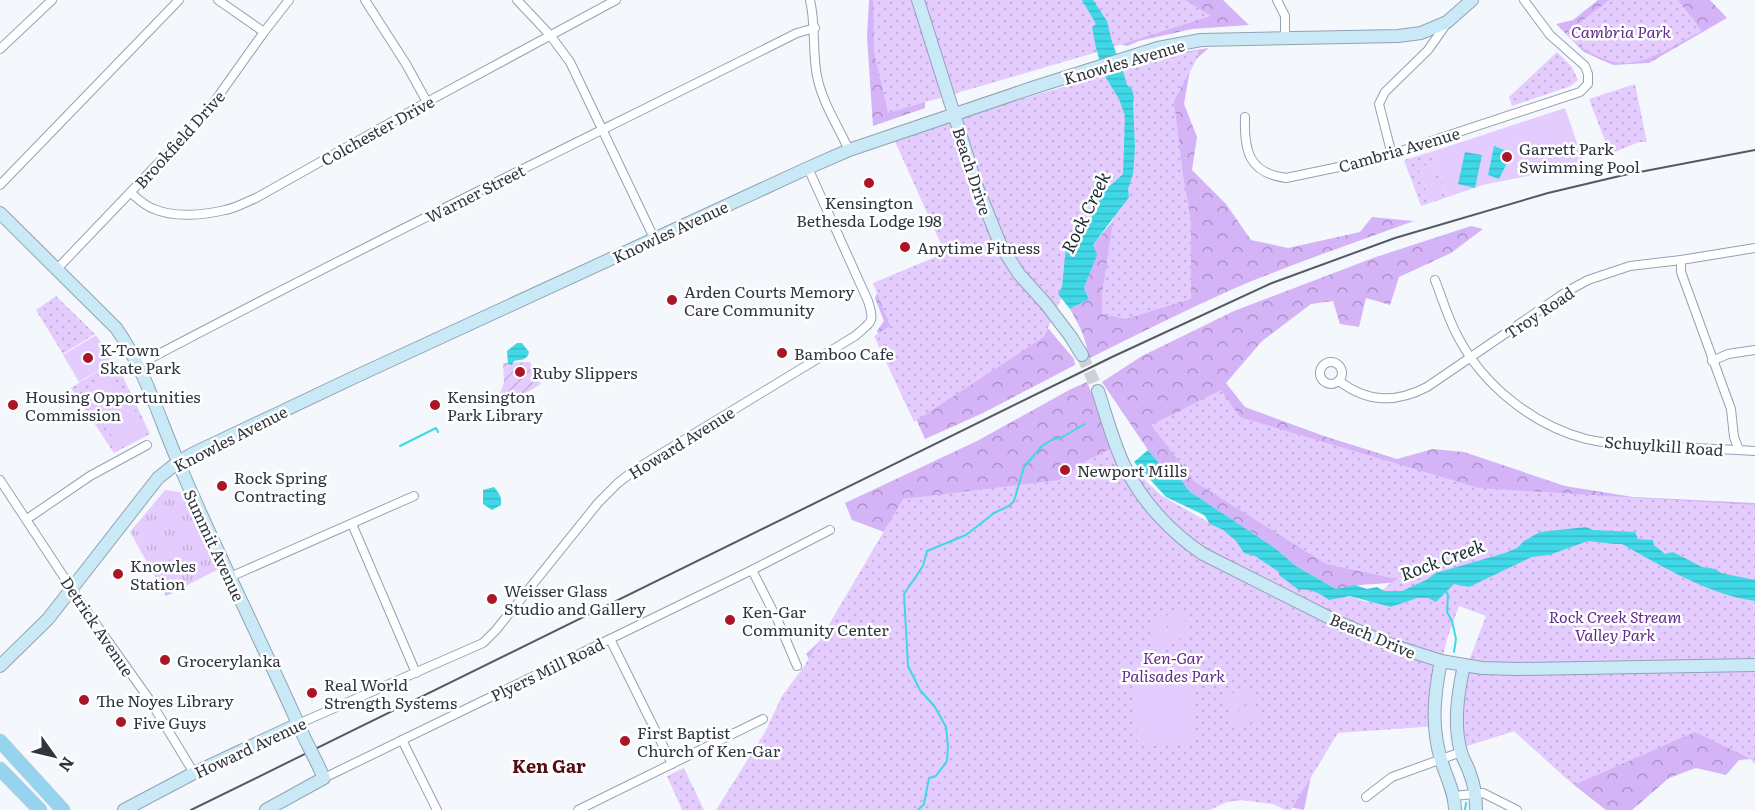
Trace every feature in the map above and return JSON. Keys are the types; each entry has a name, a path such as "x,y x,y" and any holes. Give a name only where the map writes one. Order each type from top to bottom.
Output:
{"main road":[{"path":"0,741 63,810"},
{"path":"0,769 39,809"}],"street":[{"path":"0,49 52,0"},
{"path":"0,185 179,0"},
{"path":"218,0 264,32"},
{"name":"Brookfield Drive","path":"57,269 207,112 289,0"},
{"path":"365,0 427,102"},
{"path":"517,0 550,35 570,62 654,238"},
{"name":"Colchester Drive","path":"130,193 142,203 156,210 178,214 202,214 227,210 256,198 616,0"},
{"path":"810,0 815,28 816,66 820,90 849,150"},
{"name":"Beach Drive","path":"918,0 988,218 1001,246 1019,274 1046,304 1082,356"},
{"path":"1277,0 1285,16 1285,39"},
{"name":"Knowles Avenue","path":"0,666 48,619 158,478 178,462 312,397 808,168 849,150 1158,48 1200,40 1398,36 1421,33 1447,22 1472,0"},
{"name":"Cambria Avenue","path":"1245,117 1244,140 1247,153 1265,172 1286,178 1392,155 1580,92 1588,84 1585,66 1550,35 1524,0"},
{"path":"1392,155 1379,104 1385,92 1428,50 1447,22"},
{"name":"Warner Street","path":"138,364 519,170 796,33 815,28"},
{"name":"Howard Avenue","path":"124,810 194,773 298,724 483,643 529,591 598,503 636,468 855,336 871,322 873,316 868,301 808,168"},
{"name":"Summit Avenue","path":"0,213 116,328 127,344 138,364 178,462 230,577 324,778"},
{"name":"Troy Road","path":"1339,381 1351,390 1380,399 1414,394 1566,292 1588,280 1630,266 1755,248"},
{"path":"1681,260 1681,272 1731,409 1734,438 1739,450"},
{"name":"Schuylkill Road","path":"1435,280 1456,334 1470,358 1495,386 1517,406 1535,418 1585,438 1623,445 1755,451"},
{"path":"1712,361 1728,354 1755,350"},
{"name":"Beach Drive","path":"1098,391 1124,464 1137,487 1162,519 1190,545 1203,554 1340,623 1391,645 1441,661 1482,668 1755,665"},
{"path":"27,519 96,473 147,445"},
{"name":"Detrick Avenue","path":"0,480 83,606 149,699 194,773"},
{"path":"230,577 414,496"},
{"path":"352,524 416,673"},
{"name":"Plyers Mill Road","path":"266,810 324,778 830,530"},
{"path":"752,570 778,621 797,666"},
{"path":"610,639 672,764"},
{"path":"1441,661 1434,721 1441,759 1454,796 1455,810"},
{"path":"1464,665 1457,709 1461,752 1476,793 1476,810"},
{"path":"578,810 763,719"},
{"path":"402,740 437,810"},
{"path":"1366,797 1392,777 1461,752"},
{"path":"1454,796 1483,794 1517,810"}],"green space":[{"path":"869,0 909,0 926,57 925,108 873,126 867,37"},
{"path":"873,0 1185,0 1211,16 888,113 874,52"},
{"path":"1100,0 1223,0 1249,25 1192,29 1139,41 1127,46 1112,42"},
{"name":"Cambria Park","path":"1598,0 1710,0 1727,18 1649,63 1613,65 1584,52 1556,24 1573,20"},
{"name":"Cambria Park","path":"1609,0 1678,0 1702,31 1648,58 1618,63 1603,59 1565,34"},
{"path":"1209,48 1191,63 1184,104 1197,137 1192,170 1226,204 1251,240 1288,248 1360,232 1372,217 1414,221 1233,289 1088,359 1085,339 1070,309 1089,299 1084,288 1091,270 1093,245 1116,217 1132,70 1163,55"},
{"path":"1198,50 1198,57 1174,101 1191,221 1191,299 1126,319 1102,314 1102,294 1115,207 1070,278 1044,337 914,422 874,336 890,326 873,283 945,253 893,137 1137,65"},
{"name":"Cambria Park","path":"1557,52 1572,67 1578,80 1571,86 1512,106 1509,97"},
{"name":"Cambria Park","path":"1635,84 1647,142 1639,142 1610,154 1589,99"},
{"name":"Garrett Park Swimming Pool","path":"1565,108 1584,163 1483,185 1448,197 1431,152"},
{"path":"1431,152 1448,197 1421,206 1404,160"},
{"path":"1431,163 1441,192 1428,197 1418,168"},
{"path":"1471,226 1483,229 1451,253 1399,277 1390,305 1366,298 1359,327 1340,324 1333,301 1311,304 1262,341 1226,383 1245,407 1324,436 1397,459 1433,449 1464,452 1565,486 1633,497 1755,503 1755,580 1415,581 1336,589 1296,566 1275,548 1189,491 1181,480 1173,480 1148,450 1102,382 1142,356 1234,311 1373,258"},
{"path":"878,291 1042,321 1074,359 1075,365 983,413 925,439 877,331 884,321 875,298"},
{"path":"56,296 95,334 63,354 36,310"},
{"name":"K-Town Skate Park","path":"96,335 113,361 79,382 63,355"},
{"path":"115,360 150,434 114,453 71,388"},
{"path":"530,362 541,384 514,400 500,393 504,383 503,363"},
{"path":"111,375 130,407 133,406 145,434 118,449 84,391"},
{"name":"Ken-Gar Palisades Park","path":"1087,382 1110,447 1313,766 1304,810 1250,799 1209,804 1202,810 726,810 811,662 806,654 824,637 887,533 852,520 845,503 977,441"},
{"name":"Rock Creek Stream Valley Park","path":"1221,390 1240,417 1479,488 1755,505 1755,764 1751,759 1695,732 1574,785 1514,731 1463,747 1460,712 1469,661 1486,616 1459,606 1447,639 1437,680 1437,726 1338,733 1291,810 1285,810 1273,804 1233,799 1210,810 716,810 765,732 782,696 805,665 903,499 1059,480 1086,461 1118,445 1133,469 1162,496 1331,591 1367,602 1396,579 1326,564 1195,482 1151,425"},
{"path":"165,490 180,492 221,568 166,596 130,532"},
{"path":"1179,609 1192,633 1176,641 1164,617"},
{"path":"1162,618 1175,642 1160,650 1147,626"},
{"path":"1191,660 1194,744 1139,746 1137,744 1134,665 1137,662"},
{"path":"1739,677 1755,764 1751,759 1739,760 1726,775 1696,768 1669,778 1632,810 1606,810 1574,785 1514,731 1463,747 1464,730"},
{"path":"1254,688 1258,702 1228,708 1225,695"},
{"path":"1259,706 1262,720 1232,727 1229,713"},
{"path":"684,768 704,810 682,810 667,776"}],"water":[{"path":"1082,0 1093,0 1107,21 1127,85 1132,89 1135,148 1133,174 1128,189 1129,197 1093,245 1097,255 1084,288 1089,299 1070,309 1058,294 1062,287 1066,247 1075,242 1086,230 1106,190 1123,174 1125,116 1119,99 1103,73 1092,27 1096,24"},
{"path":"1494,146 1512,153 1499,179 1488,175"},
{"path":"1465,152 1482,155 1475,188 1458,184"},
{"path":"517,343 522,343 529,352 528,355 514,361 512,365 508,364 507,351"},
{"path":"1148,450 1173,480 1181,480 1189,491 1275,548 1296,566 1336,589 1355,585 1367,589 1377,587 1384,591 1402,591 1436,573 1517,548 1540,532 1586,527 1593,530 1635,532 1638,539 1653,540 1654,545 1665,554 1673,552 1702,567 1755,580 1755,601 1738,598 1703,586 1622,544 1588,541 1549,555 1532,557 1469,587 1454,584 1436,602 1428,598 1417,598 1391,607 1349,596 1329,600 1311,591 1299,590 1279,575 1279,572 1255,556 1244,553 1236,541 1223,530 1210,524 1204,515 1166,497 1134,462"},
{"path":"494,487 500,495 501,505 492,510 483,504 483,490"}],"waterway":[{"path":"918,810 924,804 929,778 936,776 947,761 948,746 946,727 935,707 920,690 908,666 904,594 923,566 927,551 966,535 994,513 1009,506 1014,501 1024,467 1042,446 1085,424"},
{"path":"400,446 436,428 438,432"},
{"path":"1446,591 1448,595 1447,612 1452,621 1456,639 1454,652"},
{"path":"1465,810 1466,803"}],"tunnel":[{"path":"1082,355 1098,391"}],"railway":[{"path":"191,810 1112,357 1272,283 1395,238 1548,193 1624,175 1755,150"}],"place":[{"name":"Garrett Park Swimming Pool","path":"1507,157"},
{"name":"Kensington Bethesda Lodge 198","path":"869,183"},
{"name":"Anytime Fitness","path":"905,247"},
{"name":"Arden Courts Memory Care Community","path":"672,300"},
{"name":"Bamboo Cafe","path":"782,353"},
{"name":"K-Town Skate Park","path":"88,358"},
{"name":"Ruby Slippers","path":"520,372"},
{"name":"Housing Opportunities Commission","path":"13,405"},
{"name":"Kensington Park Library","path":"435,405"},
{"name":"Newport Mills","path":"1065,470"},
{"name":"Rock Spring Contracting","path":"222,486"},
{"name":"Knowles Station","path":"118,574"},
{"name":"Weisser Glass Studio and Gallery","path":"492,599"},
{"name":"Ken-Gar Community Center","path":"730,620"},
{"name":"Grocerylanka","path":"165,660"},
{"name":"Real World Strength Systems","path":"312,693"},
{"name":"The Noyes Library","path":"84,700"},
{"name":"Five Guys","path":"121,722"},
{"name":"First Baptist Church of Ken-Gar","path":"625,741"}],"district":[{"name":"Ken Gar","path":"549,765"}],"water label":[{"name":"Rock Creek","path":"1085,212"},
{"name":"Rock Creek","path":"1442,559"}]}
